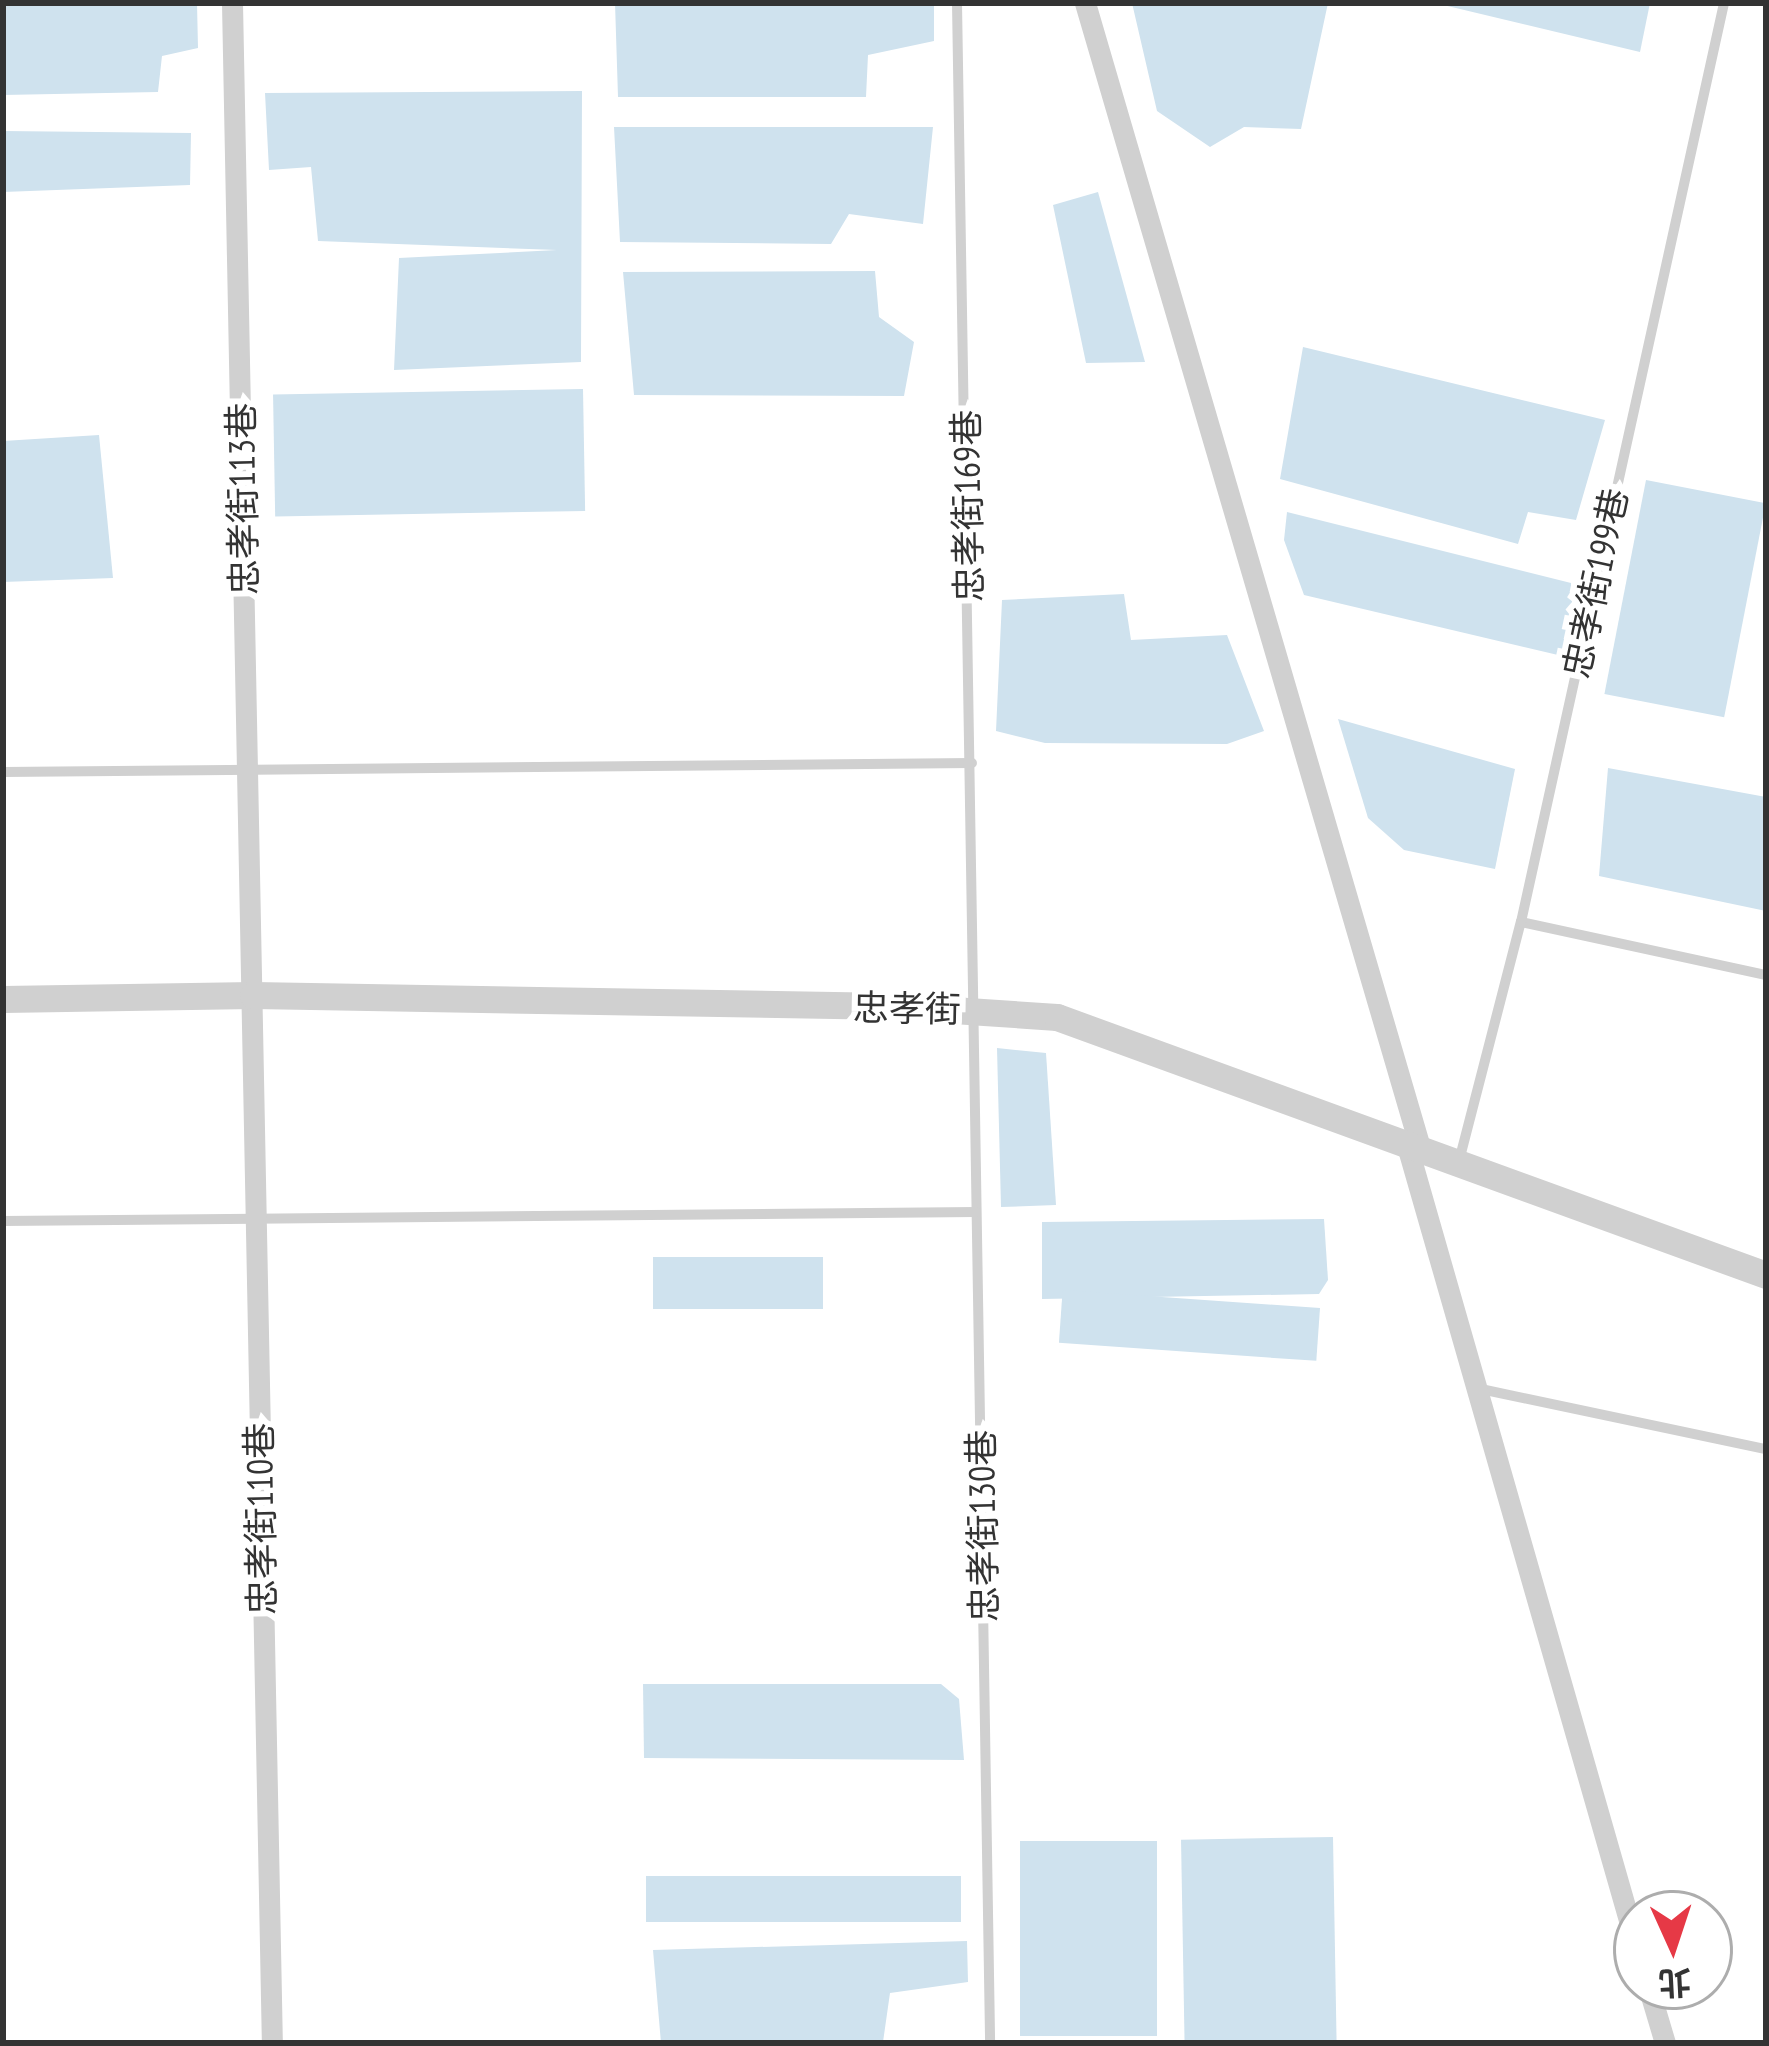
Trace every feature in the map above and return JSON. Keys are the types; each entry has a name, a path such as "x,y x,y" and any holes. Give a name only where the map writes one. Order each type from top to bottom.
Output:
{"street":[{"name":"忠孝街113巷","path":"232,3 253,994"},
{"path":"1085,3 1413,1144 1471,1387 1620,1890"},
{"name":"忠孝街","path":"3,999 253,994 976,1009 1082,1024 1766,1275"},
{"name":"忠孝街110巷","path":"253,994 253,1215 272,2043"},
{"path":"1655,2010 1665,2043"}],"lane":[{"name":"忠孝街169巷","path":"958,3 976,1009"},
{"name":"忠孝街199巷","path":"1460,1161 1521,922 1724,3"},
{"path":"3,772 972,763"},
{"path":"1521,922 1766,975"},
{"name":"忠孝街130巷","path":"976,1009 990,2043"},
{"path":"3,1221 253,1215 976,1212"},
{"path":"1471,1387 1766,1449"}],"water":[{"path":"3,3 197,3 198,48 162,56 158,92 3,95"},
{"path":"615,3 934,3 934,41 868,55 866,97 618,97"},
{"path":"1132,3 1328,3 1301,129 1244,127 1210,147 1157,111"},
{"path":"1435,3 1650,3 1640,52"},
{"path":"582,91 581,362 394,370 399,258 557,250 318,241 311,167 269,170 265,93"},
{"path":"614,127 933,127 923,224 849,214 831,244 620,242"},
{"path":"3,131 191,133 190,185 3,192"},
{"path":"1098,192 1145,362 1086,363 1053,205"},
{"path":"875,271 879,317 914,342 904,396 634,395 623,272"},
{"path":"1303,347 1605,420 1576,520 1528,512 1518,544 1280,479"},
{"path":"583,389 585,511 275,516 273,394"},
{"path":"99,435 113,578 3,582 3,441"},
{"path":"1646,480 1766,503 1724,717 1604,694"},
{"path":"1287,512 1571,583 1575,659 1304,595 1284,540"},
{"path":"1124,594 1131,640 1227,635 1264,731 1227,744 1045,743 996,731 1002,600"},
{"path":"1338,719 1515,769 1495,869 1404,850 1368,818"},
{"path":"1608,768 1766,797 1766,911 1599,876"},
{"path":"997,1048 1046,1053 1056,1205 1001,1207"},
{"path":"1324,1219 1328,1280 1319,1294 1042,1299 1042,1222"},
{"path":"653,1257 823,1257 823,1309 653,1309"},
{"path":"1063,1290 1320,1308 1316,1361 1059,1343"},
{"path":"643,1684 941,1684 959,1699 964,1760 644,1758"},
{"path":"1333,1837 1337,2043 1185,2043 1181,1840"},
{"path":"1020,1841 1157,1841 1157,2036 1020,2036"},
{"path":"646,1876 961,1876 961,1922 646,1922"},
{"path":"967,1941 968,1982 890,1993 883,2042 661,2043 653,1950"}]}
